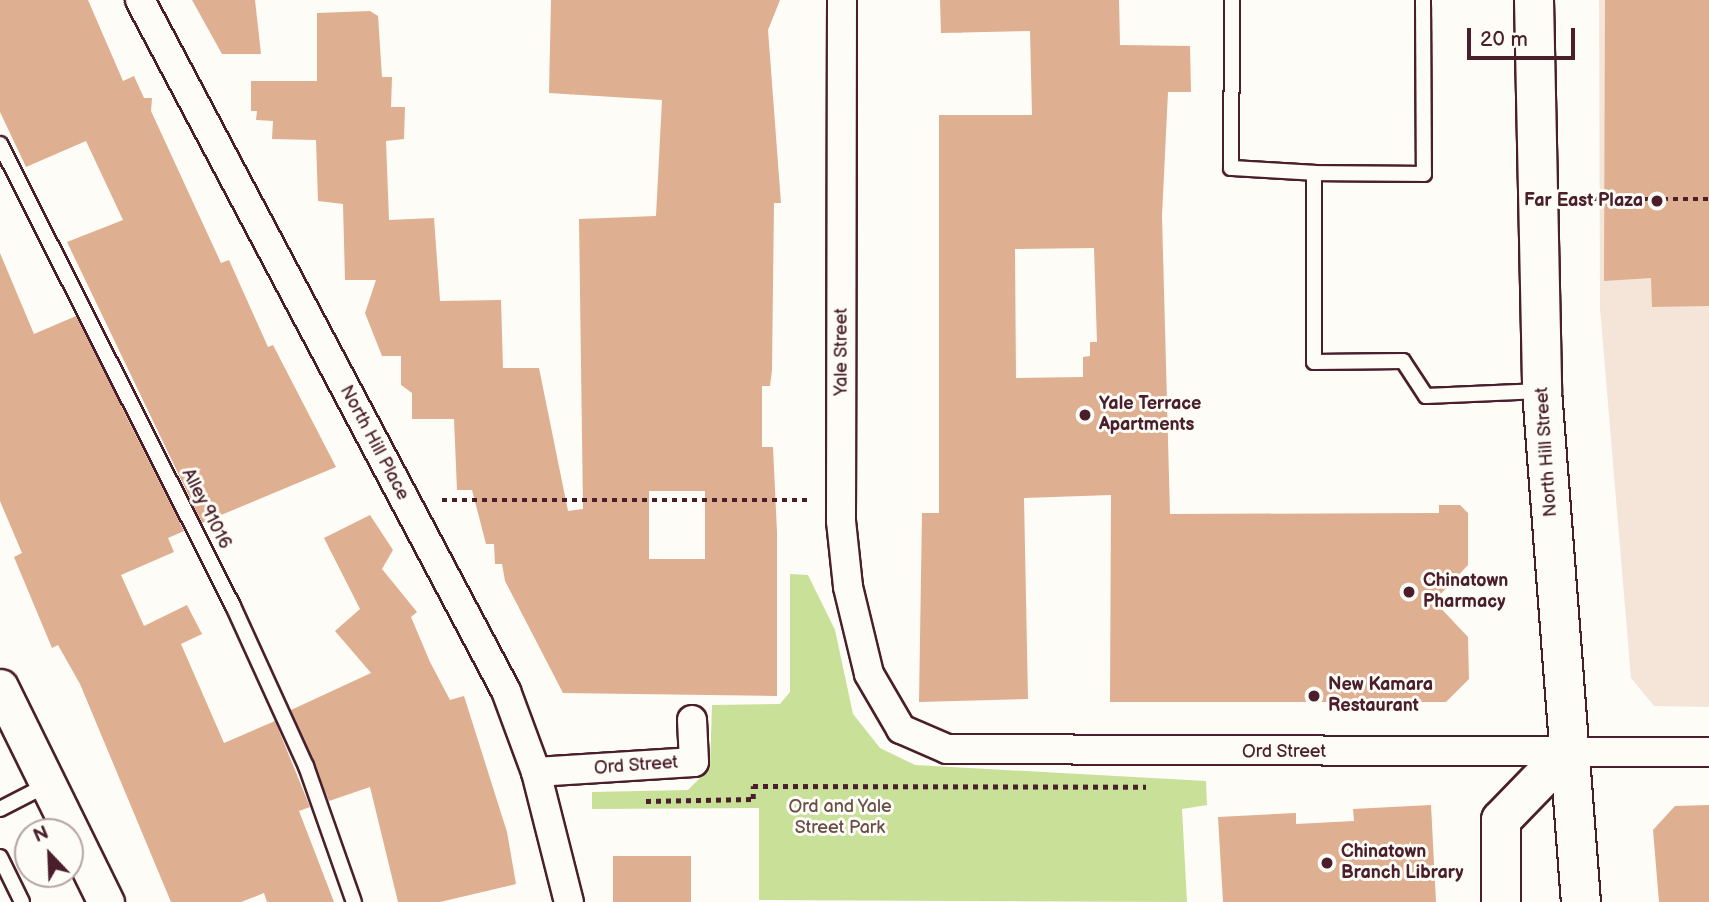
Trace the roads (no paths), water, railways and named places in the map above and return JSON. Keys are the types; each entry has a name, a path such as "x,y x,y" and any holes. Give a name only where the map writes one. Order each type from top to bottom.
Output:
{"main road":[{"name":"North Hill Street","path":"1534,0 1542,391 1567,752 1581,902"},
{"path":"1501,902 1500,820 1567,752"}],"street":[{"name":"North Hill Place","path":"140,0 506,691 536,772 569,902"},
{"name":"Yale Street","path":"842,0 842,500 848,587 880,699"},
{"path":"0,687 98,899"},
{"name":"Ord Street","path":"880,699 901,729 947,749 1709,752"},
{"name":"Ord Street","path":"536,772 694,762 692,720"}],"lane":[{"path":"1232,0 1231,168 1314,173 1424,174 1423,0"},
{"name":"Alley 91016","path":"0,144 233,606 306,766 354,902"},
{"path":"1314,173 1314,362 1403,360 1426,396 1542,391"},
{"path":"0,808 47,785"},
{"path":"0,858 22,902"}],"place":[{"name":"Far East Plaza","path":"1657,201"},
{"name":"Yale Terrace Apartments","path":"1085,415"},
{"name":"Chinatown Pharmacy","path":"1409,592"},
{"name":"New Kamara Restaurant","path":"1314,696"},
{"name":"Chinatown Branch Library","path":"1327,863"}],"park label":[{"name":"Ord and Yale Street Park","path":"840,818"}]}
